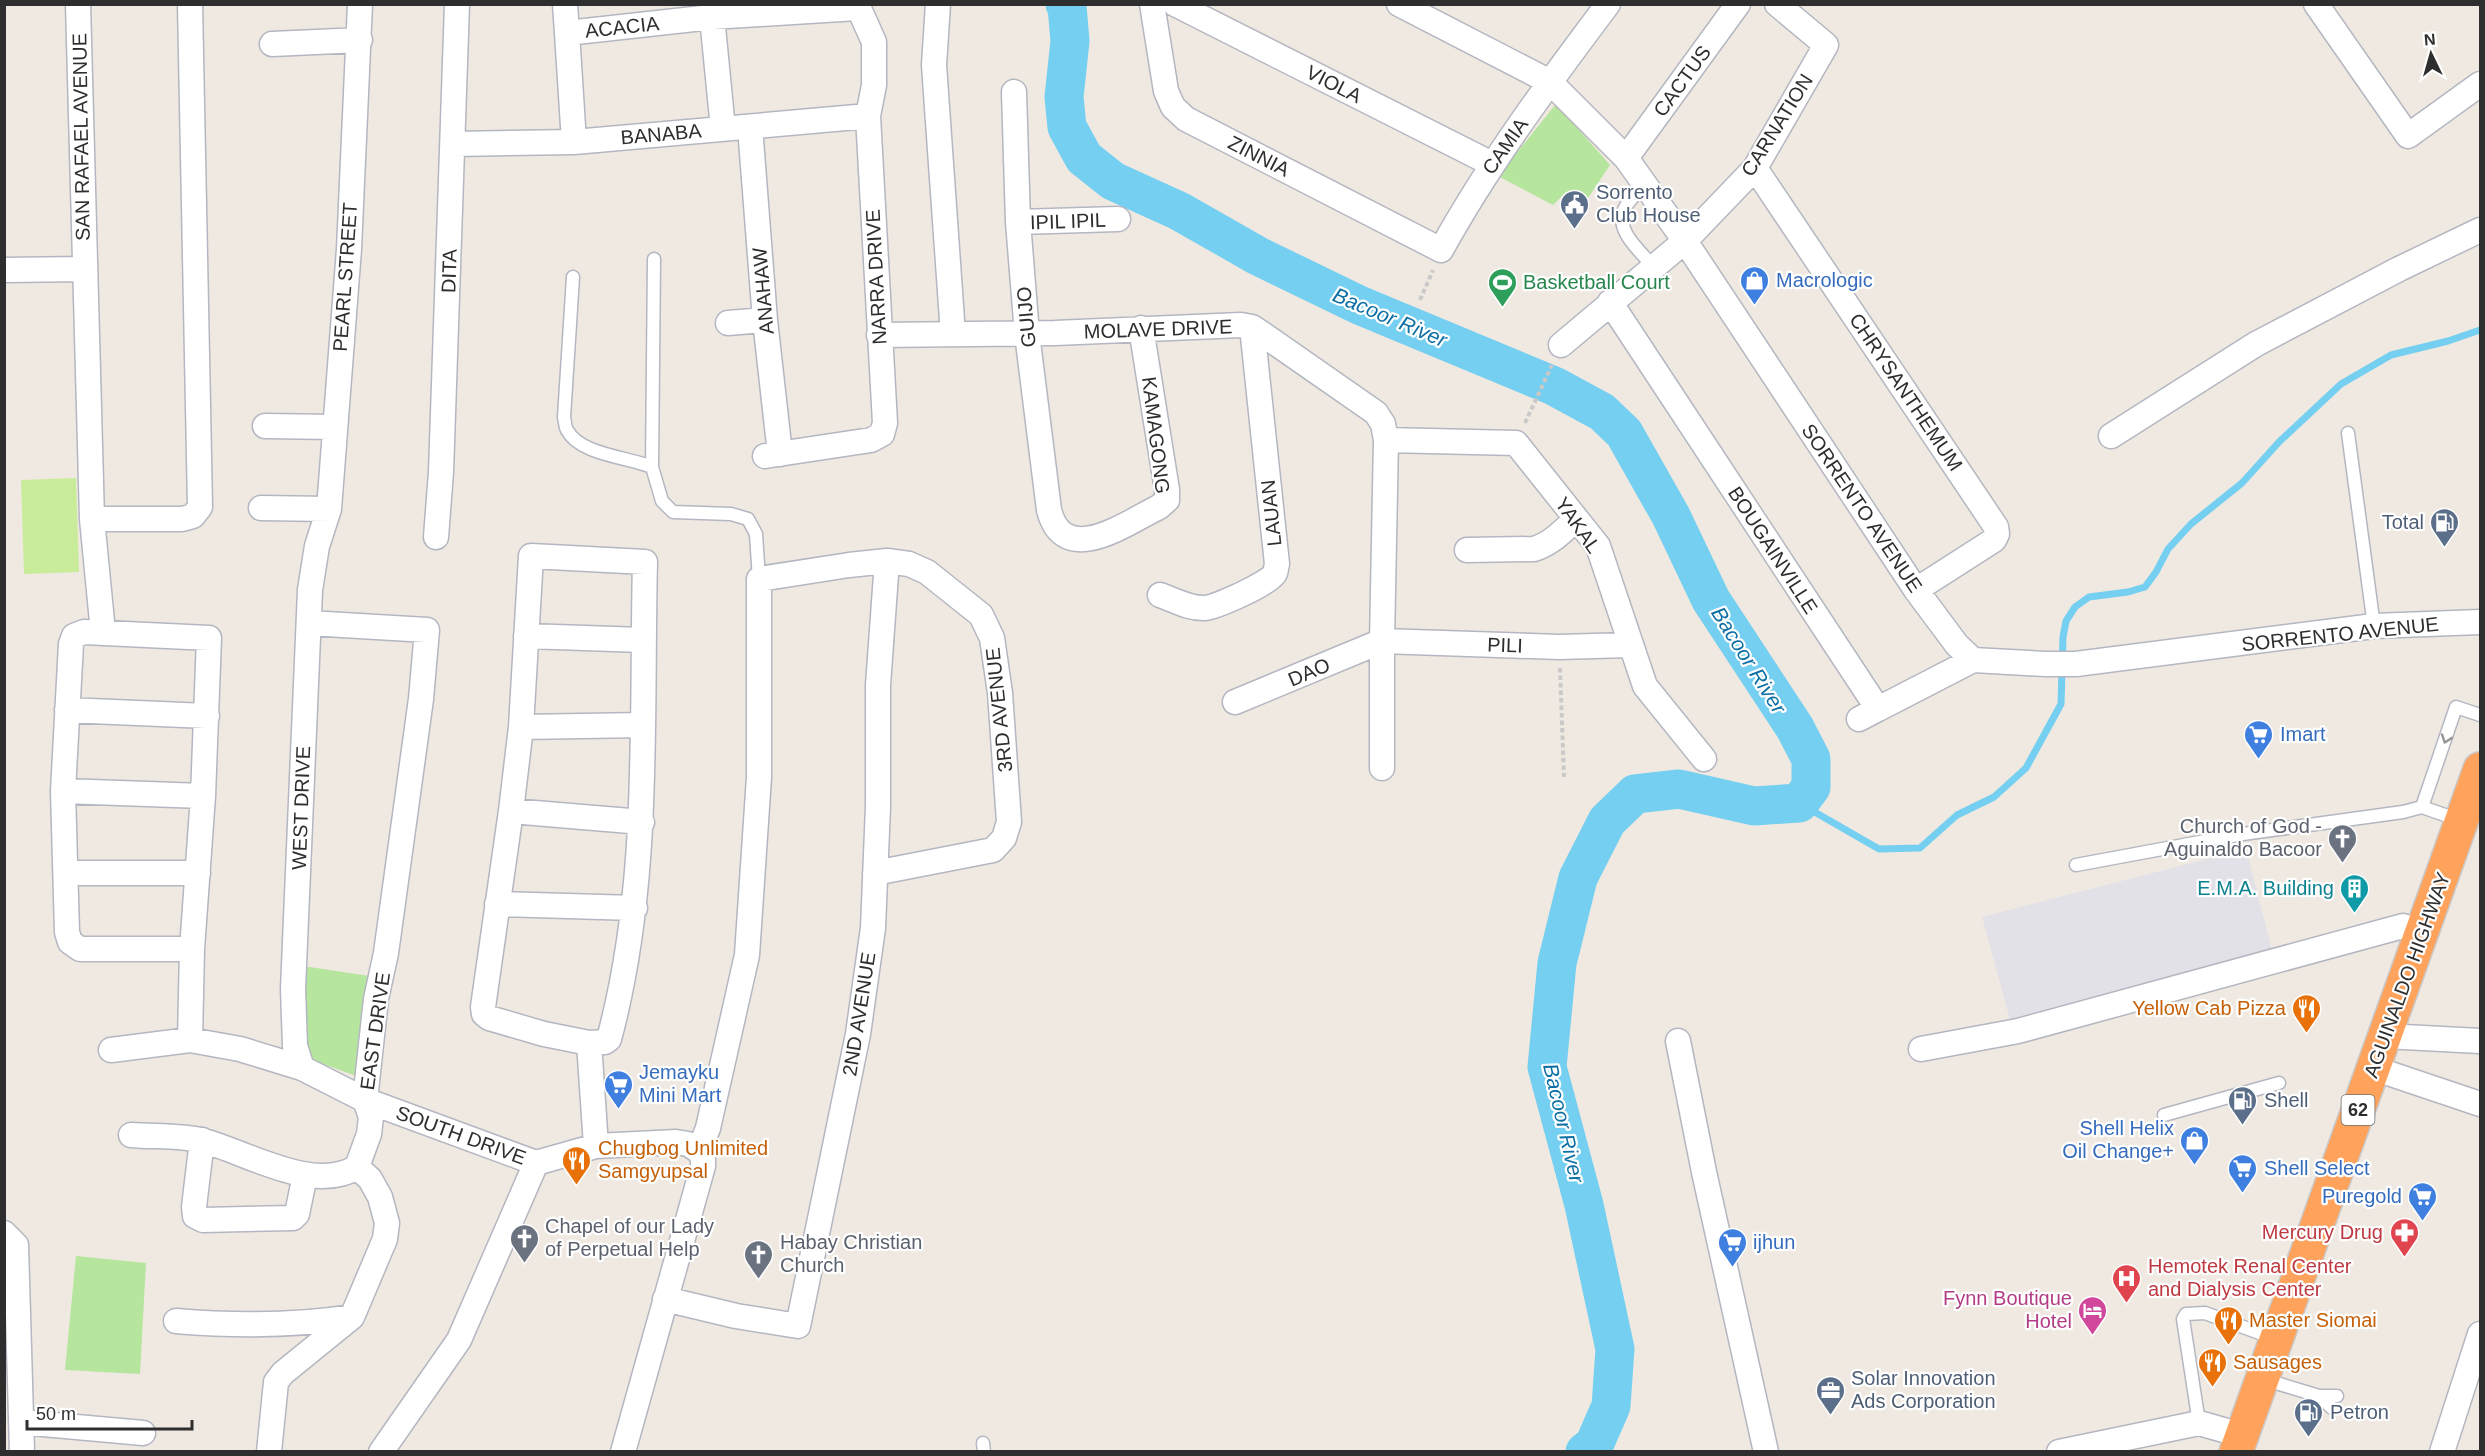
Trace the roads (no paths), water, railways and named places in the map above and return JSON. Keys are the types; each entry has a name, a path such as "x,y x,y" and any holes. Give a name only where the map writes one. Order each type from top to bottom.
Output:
{"highway":[{"name":"AGUINALDO HIGHWAY","path":"2239,1443 2481,769"}],"street":[{"name":"SAN RAFAEL AVENUE","path":"78,4 92,519 103,632"},
{"path":"92,519 182,519 194,516 200,507 190,4"},
{"name":"PEARL STREET","path":"317,546 330,509 334,427 349,249 360,4"},
{"name":"DITA","path":"436,537 441,472 457,4"},
{"path":"565,4 567,33"},
{"path":"938,4 934,65 953,334"},
{"name":"ZINNIA","path":"1152,4 1166,91 1173,107 1186,119 1441,250"},
{"name":"VIOLA","path":"1175,4 1492,164"},
{"name":"SORRENTO AVENUE","path":"1399,4 1550,82 1626,158 1685,241 1916,590 1958,645 1973,660 2076,664 2374,626 2481,622"},
{"name":"CAMIA","path":"1441,250 1472,194 1492,164 1608,4"},
{"name":"CACTUS","path":"1626,158 1738,4"},
{"name":"CARNATION","path":"1561,345 1685,241 1755,168 1826,45 1777,4"},
{"path":"2316,4 2408,136 2481,84"},
{"name":"ACACIA","path":"574,142 567,33 665,13 712,17 857,6"},
{"name":"NARRA DRIVE","path":"773,455 871,440 882,434 885,423 868,116 874,85 874,42 857,6"},
{"path":"712,17 723,129"},
{"path":"272,44 360,40"},
{"name":"GUIJO","path":"1014,92 1018,222 1027,334 1049,510 1053,524 1063,536"},
{"name":"BANABA","path":"453,144 574,142 868,116"},
{"name":"ANAHAW","path":"750,127 773,455"},
{"name":"CHRYSANTHEMUM","path":"1755,168 1996,526 1997,534 1994,540 1916,590"},
{"name":"IPIL IPIL","path":"1018,222 1118,219"},
{"path":"2111,436 2256,344 2399,269 2481,230"},
{"path":"4,270 84,269"},
{"name":"BOUGAINVILLE","path":"1610,302 1868,714 1973,660"},
{"path":"728,323 765,320"},
{"name":"MOLAVE DRIVE","path":"879,335 1027,334 1241,325 1252,327 1376,413 1383,424 1386,440 1382,768"},
{"name":"LAUAN","path":"1160,595 1193,607 1204,608 1216,605 1267,581 1275,574 1277,564 1252,327"},
{"name":"KAMAGONG","path":"1063,536 1080,541 1097,538 1159,507 1167,500 1141,328"},
{"path":"265,426 334,427"},
{"name":"YAKAL","path":"1386,440 1516,443 1598,546 1629,645 1645,687 1704,759"},
{"path":"261,508 330,509"},
{"path":"1467,550 1533,549 1549,543 1576,519"},
{"name":"WEST DRIVE","path":"302,1068 295,1046 293,989 310,590 317,546"},
{"path":"531,556 645,562 643,640 642,822 635,908 609,1039 605,1042 589,1044 489,1018 484,1014 483,1007 512,811 531,556"},
{"name":"3RD AVENUE","path":"759,579 887,561 909,564 927,572 981,615 992,638 1000,693 1009,822 1004,838 993,850 875,873"},
{"name":"2ND AVENUE","path":"665,1299 735,1316 798,1326 858,1034 873,928 878,806 878,685 887,561"},
{"path":"699,1151 708,1128 747,955 759,777 759,579"},
{"name":"EAST DRIVE","path":"309,623 427,630 421,699 386,953 376,999 365,1100 370,1117 369,1134 357,1167"},
{"path":"190,1040 192,949 203,796 210,638 84,632 75,636 71,644 63,792 67,932 70,942 80,949 192,949"},
{"path":"526,636 643,640"},
{"name":"PILI","path":"1382,640 1559,647 1629,645"},
{"name":"DAO","path":"1235,702 1382,640"},
{"path":"67,710 207,716"},
{"path":"520,727 643,725"},
{"path":"63,792 203,796"},
{"path":"512,811 642,822"},
{"path":"66,873 198,873"},
{"path":"497,904 635,908"},
{"path":"1921,1049 2018,1031 2403,926 2422,933"},
{"path":"2385,1036 2481,1041"},
{"name":"SOUTH DRIVE","path":"111,1050 190,1040 240,1049 302,1068 365,1100 537,1162"},
{"path":"1678,1041 1704,1172 1766,1452"},
{"path":"589,1044 590,1087 596,1146"},
{"path":"2373,1068 2481,1104"},
{"path":"131,1135 202,1140 305,1176 337,1176 347,1174 357,1167 370,1179 380,1197 387,1223 386,1239 352,1317 283,1373 276,1382 269,1452"},
{"path":"202,1140 194,1207 195,1216 202,1220 293,1218 297,1214 305,1176"},
{"path":"381,1452 459,1340 537,1162 596,1146 676,1142 688,1144 699,1151 703,1158 703,1166 623,1452"},
{"path":"4,1233 16,1245 22,1452"},
{"path":"176,1322 224,1325 304,1324 352,1317"},
{"path":"2442,1452 2481,1334"},
{"path":"21,1422 143,1433"},
{"path":"2059,1452 2199,1423 2239,1443"}],"lane":[{"path":"1645,184 1624,208 1623,229 1631,242 1654,267"},
{"path":"654,259 652,467 662,501 673,512 731,514 748,519 756,534 759,579"},
{"path":"573,277 564,417 567,431 579,443 600,453 652,467"},
{"path":"2348,434 2374,626"},
{"path":"2422,807 2456,707 2481,715"},
{"path":"2076,864 2243,834 2403,812 2422,807 2462,820"},
{"path":"2164,1115 2279,1083"},
{"path":"2199,1423 2183,1319 2186,1314 2205,1313 2276,1339"},
{"path":"2262,1378 2319,1396 2337,1395"},
{"path":"2319,1396 2332,1408"}],"waterway":[{"name":"Bacoor River","path":"1065,4 1070,41 1064,97 1067,127 1084,158 1113,181 1179,211 1258,256 1359,305 1554,386 1602,412 1624,433 1671,516 1711,600 1795,728 1811,759 1811,787 1799,803 1754,806 1679,789 1635,794 1607,821 1578,878 1557,963 1547,1067 1584,1205 1615,1349 1611,1406 1594,1445 1585,1452"},
{"path":"1799,803 1879,849 1920,848 1957,815 1994,797 2026,768 2061,704 2063,637 2066,621 2075,607 2089,597 2128,592 2145,587 2168,549 2191,524 2242,483 2279,442 2341,384 2391,355 2448,341 2480,330"}],"place":[{"name":"Sorrento Club House","path":"1575,230"},
{"name":"Macrologic","path":"1755,306"},
{"name":"Basketball Court","path":"1502,308"},
{"name":"Total","path":"2445,548"},
{"name":"Imart","path":"2259,760"},
{"name":"Church of God - Aguinaldo Bacoor","path":"2343,864"},
{"name":"E.M.A. Building","path":"2355,914"},
{"name":"Yellow Cab Pizza","path":"2307,1034"},
{"name":"Jemayku Mini Mart","path":"618,1110"},
{"name":"Shell","path":"2243,1126"},
{"name":"Shell Helix Oil Change+","path":"2195,1166"},
{"name":"Chugbog Unlimited Samgyupsal","path":"577,1186"},
{"name":"Shell Select","path":"2243,1194"},
{"name":"Puregold","path":"2423,1222"},
{"name":"Mercury Drug","path":"2404,1258"},
{"name":"Chapel of our Lady of Perpetual Help","path":"524,1264"},
{"name":"ijhun","path":"1732,1268"},
{"name":"Habay Christian Church","path":"759,1280"},
{"name":"Hemotek Renal Center and Dialysis Center","path":"2127,1304"},
{"name":"Fynn Boutique Hotel","path":"2093,1336"},
{"name":"Master Siomai","path":"2228,1346"},
{"name":"Sausages","path":"2212,1388"},
{"name":"Solar Innovation Ads Corporation","path":"1830,1416"},
{"name":"Petron","path":"2309,1438"}]}
